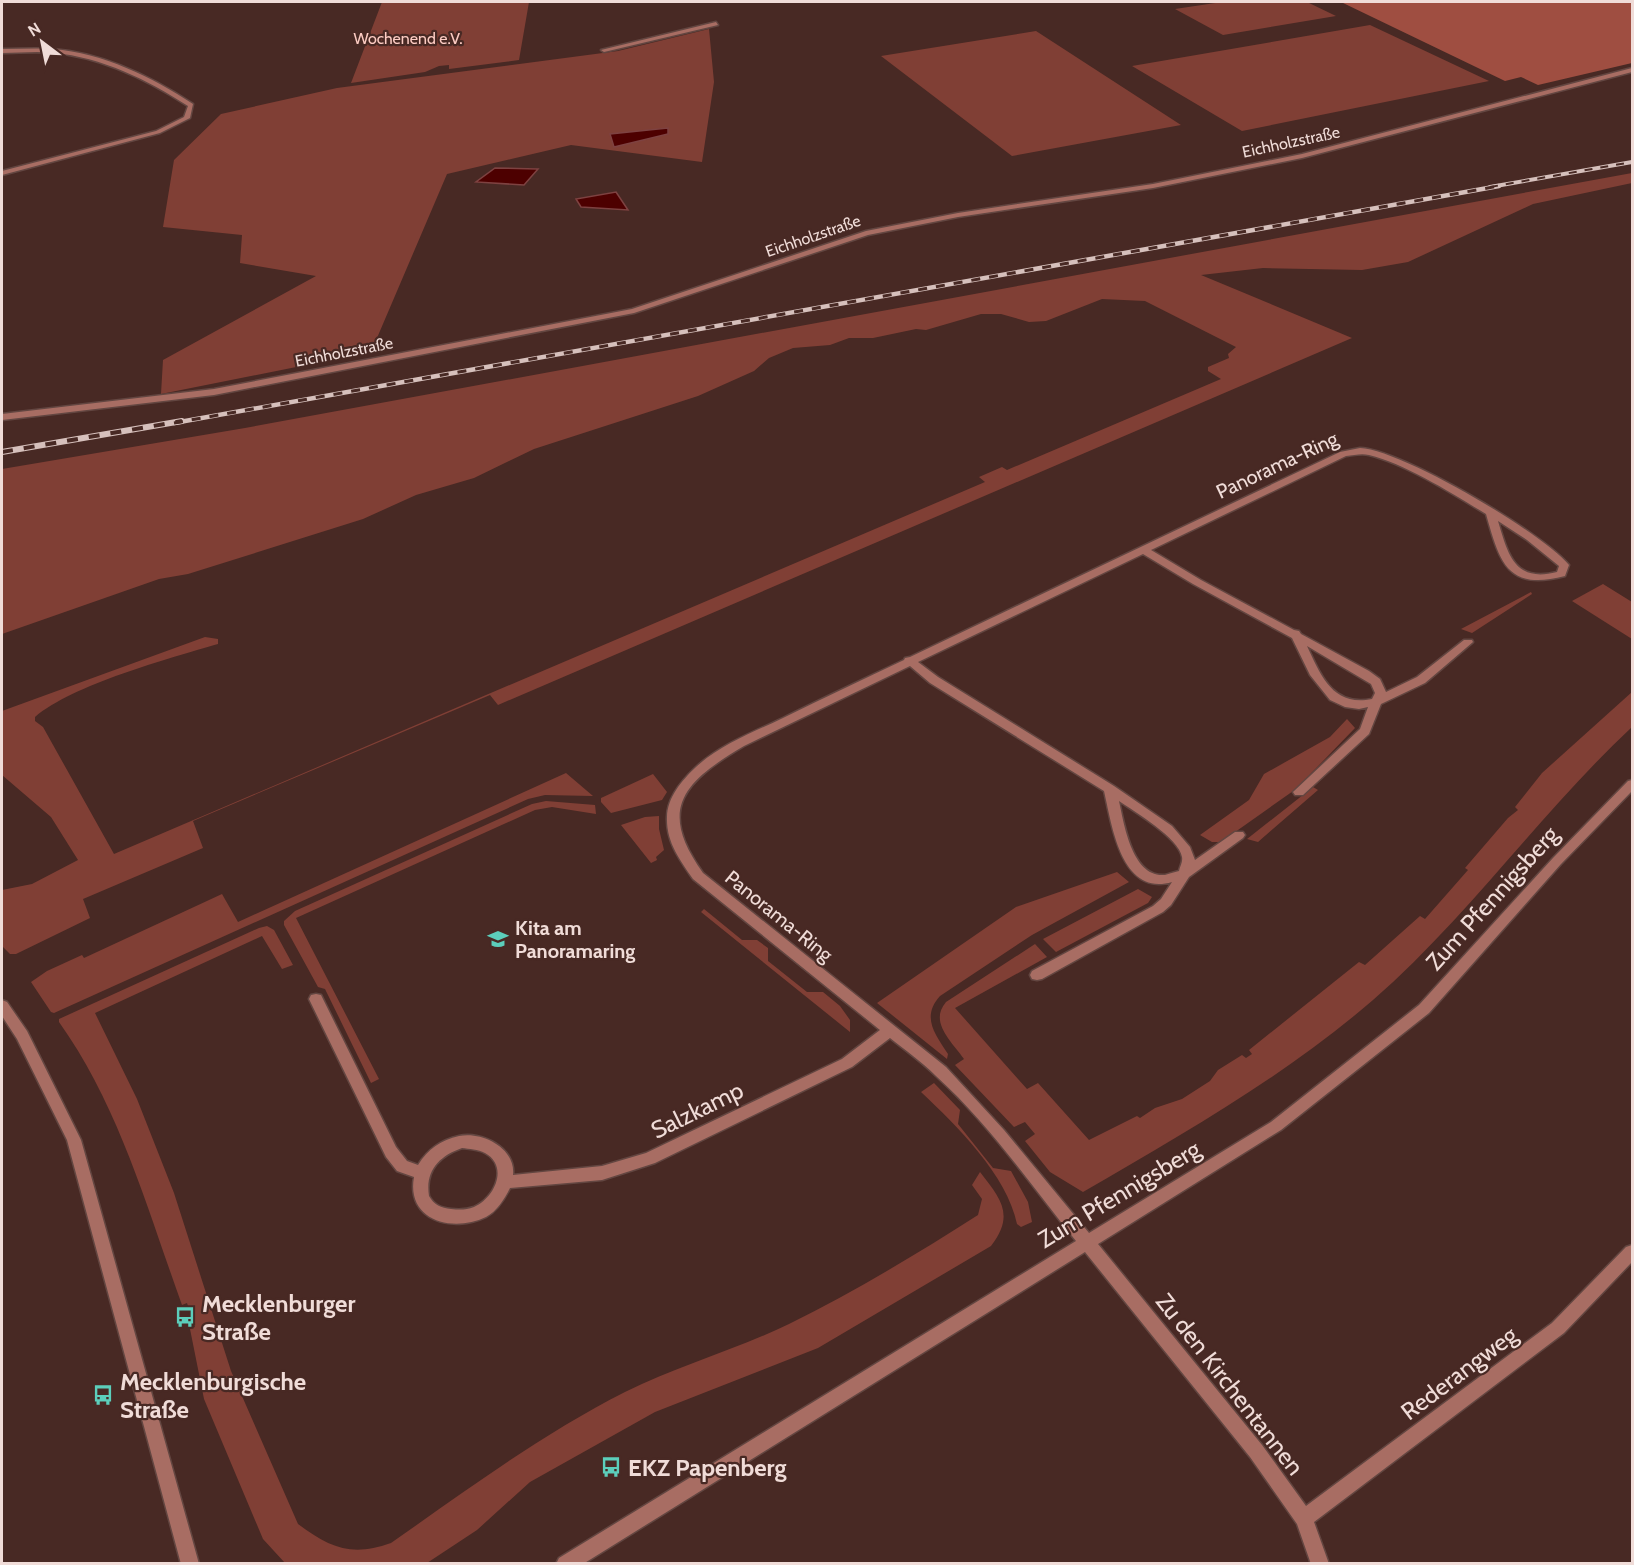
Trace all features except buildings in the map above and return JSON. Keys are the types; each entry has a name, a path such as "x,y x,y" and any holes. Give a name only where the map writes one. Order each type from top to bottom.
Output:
{"street":[{"path":"604,50 716,24"},
{"path":"2,51 53,51 95,58 163,87 190,105 187,118 158,132 2,173"},
{"name":"Eichholzstraße","path":"2,417 214,392 634,311 867,233 958,215 1153,186 1302,156 1632,70"},
{"name":"Panorama-Ring","path":"1086,1243 999,1134 941,1071 698,876 676,845 673,825 680,791 694,772 714,757 909,660 1343,454 1362,451 1392,459 1491,513 1544,546 1564,564 1561,574 1538,579"},
{"path":"1491,513 1504,558 1524,576 1538,579 1539,593"},
{"path":"1143,549 1295,633 1376,682 1381,693 1365,730 1299,792"},
{"path":"1295,633 1323,686 1332,698 1346,706 1362,707 1421,680 1468,642"},
{"path":"909,660 934,680 1110,789 1168,829 1186,850 1189,861 1184,874 1166,902 1158,909 1037,975"},
{"name":"Zum Pfennigsberg","path":"565,1563 1276,1126 1424,1009 1557,861 1632,784"},
{"path":"1110,789 1127,857 1146,877 1157,881 1170,880 1184,874 1239,835"},
{"path":"316,999 391,1152 402,1166 421,1173"},
{"path":"2,1005 22,1035 74,1140 190,1563"},
{"name":"Salzkamp","path":"506,1182 602,1173 650,1158 847,1063 890,1030"},
{"path":"475,1142 496,1150 504,1159 507,1170 506,1182 501,1194 479,1213 451,1218 427,1207 421,1197 419,1185 421,1173 437,1153 449,1146 475,1142"},
{"name":"Zu den Kirchentannen","path":"1086,1243 1256,1451 1304,1520 1320,1563"},
{"name":"Rederangweg","path":"1304,1520 1558,1328 1632,1252"}],"green space":[{"name":"Wochenend e.V.","path":"382,2 529,2 519,60 449,69 449,65 439,66 425,72 351,83"},
{"path":"1222,2 1307,2 1336,16 1223,35 1175,9"},
{"path":"1370,25 1489,81 1242,131 1132,66"},
{"path":"709,29 714,82 702,162 571,145 447,174 371,352 161,394 163,360 316,276 240,263 242,235 163,227 174,160 221,114 337,88 618,51"},
{"path":"1036,31 1181,125 1012,156 881,56"},
{"path":"1632,173 1632,183 1533,204 1408,262 1362,270 1263,268 1201,275 1352,338 498,705 490,695 193,821 203,848 83,899 90,918 16,954 10,954 2,946 2,890 32,884 78,860 51,817 2,775 2,711 205,637 218,639 218,644 122,674 72,694 35,717 35,721 43,727 114,854 985,482 979,477 1002,467 1007,470 1221,379 1208,371 1208,367 1229,358 1228,354 1236,347 1145,301 1102,299 1046,321 1029,322 1001,314 981,314 926,330 916,329 873,338 849,338 830,345 793,348 769,358 754,371 698,396 534,449 474,478 416,495 363,519 188,574 159,579 2,634 2,469 245,428"},
{"path":"1603,584 1632,602 1632,639 1572,601"},
{"path":"1531,592 1532,594 1472,633 1461,629"},
{"path":"1632,692 1632,727 1566,794 1441,934 1373,1000 1305,1054 1269,1079 1196,1126 1083,1192 1050,1172 1025,1141 1035,1134 1025,1122 1014,1127 955,1065 964,1059 944,1031 940,1017 941,1009 946,1002 1035,944 1047,957 955,1008 1027,1089 1038,1083 1089,1140 1137,1116 1140,1118 1155,1108 1182,1099 1210,1081 1218,1070 1242,1055 1246,1058 1252,1054 1249,1050 1359,962 1365,965 1420,916 1425,919 1468,870 1465,868 1508,818 1518,810 1515,807 1542,773"},
{"path":"1347,719 1355,728 1296,789 1221,842 1212,842 1200,835 1249,800 1264,774 1330,737"},
{"path":"566,773 593,796 545,795 528,799 54,1013 51,1012 31,982 47,971 82,955 84,958 222,894 238,922"},
{"path":"653,774 667,792 662,800 611,813 601,802 601,798"},
{"path":"1313,787 1318,790 1258,842 1247,839"},
{"path":"546,801 595,805 596,814 552,807 535,810 296,918 379,1079 371,1083 325,989 318,987 284,925 284,921 295,911 532,804"},
{"path":"659,816 659,829 664,850 656,857 657,860 651,863 621,825 645,817"},
{"path":"1117,872 1129,882 1032,935 940,996 931,1011 931,1018 935,1032 948,1054 947,1059 877,1003 1016,907"},
{"path":"1138,889 1152,897 1148,903 1056,952 1043,939"},
{"path":"704,909 742,940 757,940 768,948 768,961 807,992 823,992 840,1006 850,1020 850,1032 701,912"},
{"path":"267,926 274,930 293,965 282,969 262,936 95,1013 137,1099 174,1193 231,1371 298,1524 331,1544 342,1548 365,1549 391,1543 505,1463 594,1408 645,1383 789,1324 885,1272 978,1215 982,1199 972,1185 980,1172 999,1199 1002,1208 1004,1216 998,1235 991,1246 818,1348 655,1412 530,1482 477,1530 427,1563 285,1563 263,1539 204,1399 190,1329 195,1327 187,1303 182,1305 144,1195 115,1123 99,1088 59,1022 59,1019"},
{"path":"934,1083 960,1110 958,1124 993,1168 1011,1171 1028,1202 1032,1222 1021,1227 1017,1224 1003,1187 979,1152 921,1092"}],"shaded area":[{"path":"1341,2 1632,2 1632,63 1538,85 1521,77 1505,81"},
{"path":"668,128 668,134 614,147 610,134"},
{"path":"495,168 538,169 524,185 476,182"},
{"path":"616,192 628,210 581,207 576,199"}],"railway":[{"path":"1490,187 1632,162"},
{"path":"174,423 1499,186"},
{"path":"2,452 182,421"}],"place":[{"name":"Kita am Panoramaring","path":"498,939"},
{"name":"Mecklenburger Straße","path":"185,1317"},
{"name":"Mecklenburgische Straße","path":"103,1395"},
{"name":"EKZ Papenberg","path":"611,1467"}]}
